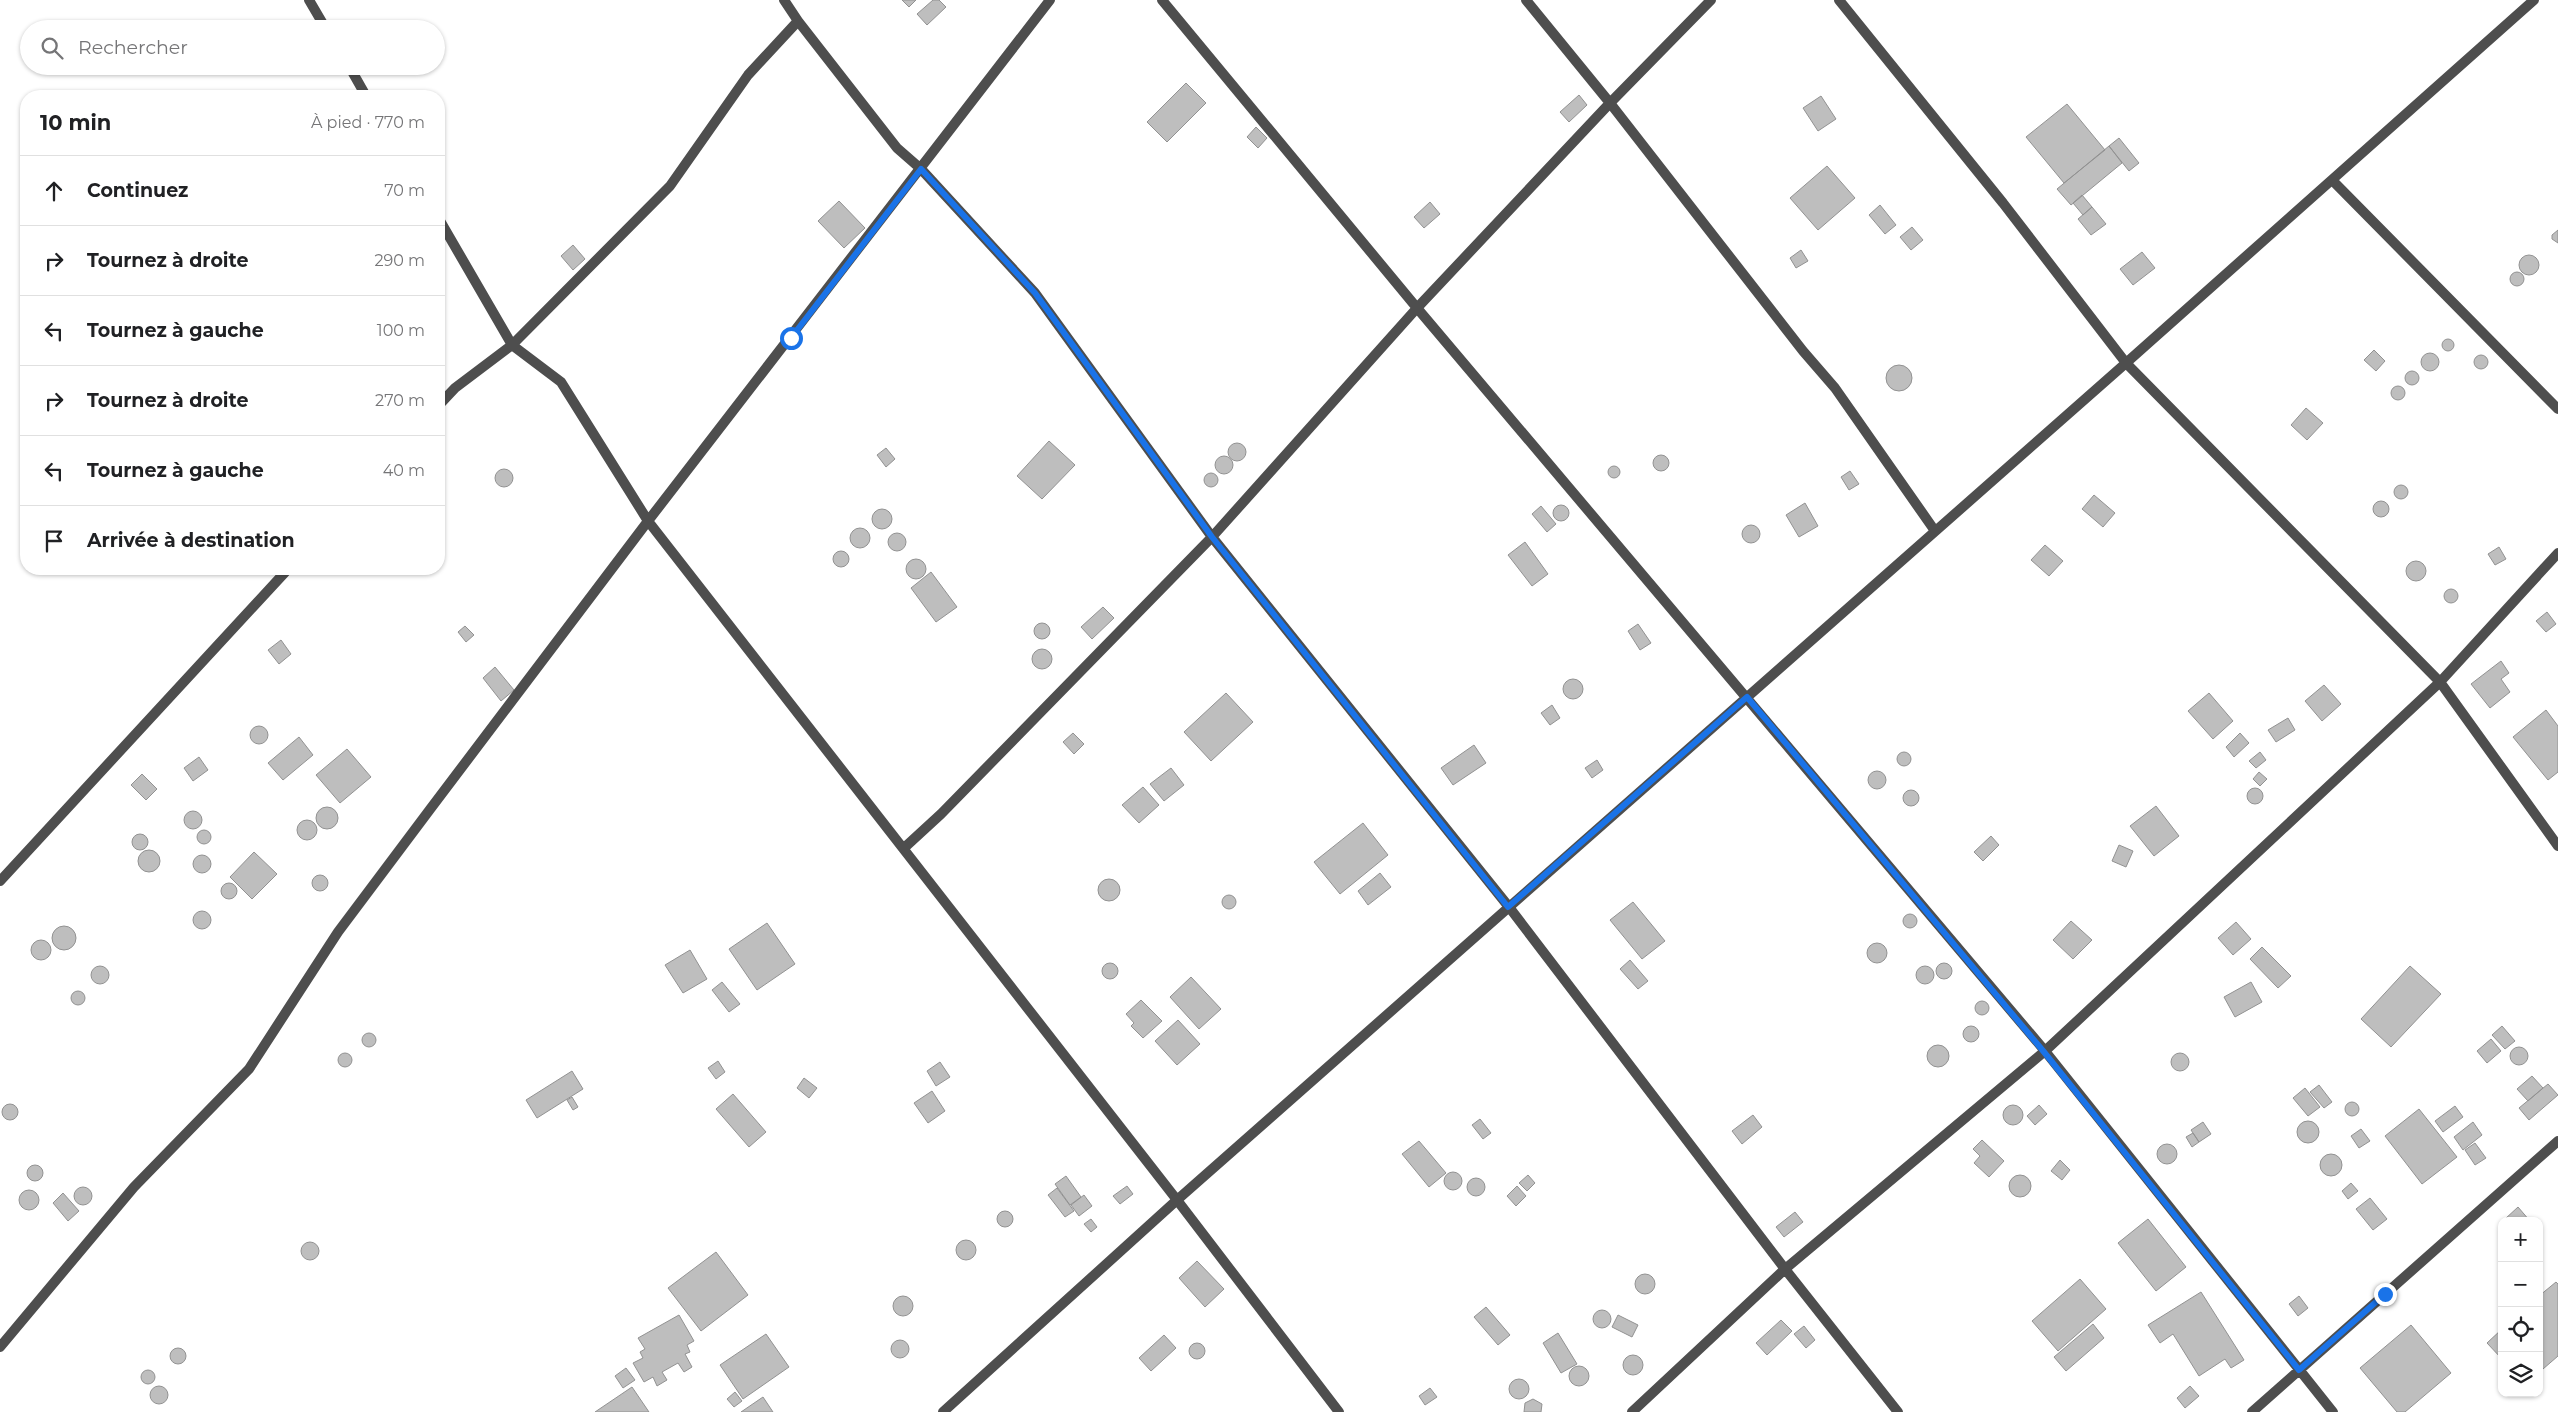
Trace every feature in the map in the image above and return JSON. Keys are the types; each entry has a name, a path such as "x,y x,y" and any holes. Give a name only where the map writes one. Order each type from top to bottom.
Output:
{"street":[{"path":"310,0 321,20"},
{"path":"784,0 798,21 897,148 921,169 1035,293 1212,537 1508,907 1785,1269 1898,1412"},
{"path":"0,1347 134,1187 249,1069 338,932 648,521 1050,0"},
{"path":"1162,0 1417,308 1747,697 2044,1052 2333,1412"},
{"path":"1526,0 1610,103 1803,351 1835,388 1935,530"},
{"path":"904,848 940,814 1212,537 1417,308 1610,103 1711,0"},
{"path":"1839,0 2002,203 2126,363 2440,682 2558,846"},
{"path":"943,1412 1177,1200 2126,363 2534,0"},
{"path":"445,399 455,388 512,345 670,186 748,75 798,21"},
{"path":"354,75 363,90"},
{"path":"2332,180 2558,409"},
{"path":"445,229 512,345 561,382 648,521 1177,1200 1339,1412"},
{"path":"1632,1412 1785,1269 2044,1052 2440,682 2558,552"},
{"path":"0,881 282,575"},
{"path":"2252,1412 2558,1141"}],"building":[{"path":"902,0 916,0 909,7"},
{"path":"933,0 939,0 946,7 927,25 917,14"},
{"path":"1186,83 1206,103 1167,142 1147,122"},
{"path":"1579,95 1587,105 1569,122 1560,112"},
{"path":"1821,96 1836,119 1818,131 1803,108"},
{"path":"2067,104 2105,150 2064,183 2026,137"},
{"path":"1256,127 1267,138 1258,148 1247,137"},
{"path":"2119,138 2139,163 2129,171 2109,146"},
{"path":"2109,146 2122,163 2071,205 2057,189"},
{"path":"1827,166 1855,198 1818,230 1790,198"},
{"path":"2082,195 2092,207 2083,215 2073,203"},
{"path":"839,201 865,228 844,248 818,221"},
{"path":"1430,202 1440,214 1424,228 1414,217"},
{"path":"1880,205 1896,225 1885,234 1869,215"},
{"path":"2092,207 2106,224 2091,235 2078,219"},
{"path":"1912,227 1923,240 1911,250 1900,237"},
{"path":"2558,230 2558,243 2552,239 2552,235"},
{"path":"573,245 585,259 573,270 561,256"},
{"path":"1801,250 1808,261 1796,268 1790,258"},
{"path":"2142,252 2155,268 2133,285 2120,269"},
{"path":"2529,255 2536,258 2539,265 2536,272 2529,275 2522,272 2519,265 2522,258"},
{"path":"2517,272 2522,274 2524,279 2522,284 2517,286 2512,284 2510,279 2512,274"},
{"path":"2446,339 2450,339 2454,345 2450,351 2446,351 2442,347 2442,343"},
{"path":"2374,350 2385,361 2376,371 2364,360"},
{"path":"2430,353 2436,356 2439,362 2436,368 2430,371 2424,368 2421,362 2424,356"},
{"path":"2481,355 2486,357 2488,362 2486,367 2481,369 2476,367 2474,362 2476,357"},
{"path":"1899,365 1908,369 1912,378 1908,387 1899,391 1890,387 1886,378 1890,369"},
{"path":"2412,371 2417,373 2419,378 2417,383 2412,385 2407,383 2405,378 2407,373"},
{"path":"2398,386 2403,388 2405,393 2403,398 2398,400 2393,398 2391,393 2393,388"},
{"path":"2306,408 2323,423 2307,440 2291,425"},
{"path":"1049,441 1075,465 1042,499 1017,476"},
{"path":"1237,443 1243,446 1246,452 1243,458 1237,461 1231,458 1228,452 1231,446"},
{"path":"886,448 895,459 886,467 877,455"},
{"path":"1661,455 1669,463 1661,471 1653,463"},
{"path":"1224,456 1230,459 1233,465 1230,471 1224,474 1218,471 1215,465 1218,459"},
{"path":"1614,466 1620,472 1614,478 1608,472"},
{"path":"504,469 510,472 513,478 510,484 504,487 498,484 495,478 498,472"},
{"path":"1850,471 1859,484 1849,490 1841,477"},
{"path":"1208,473 1214,473 1218,480 1214,487 1208,487 1204,483 1204,477"},
{"path":"2401,485 2406,487 2408,492 2406,497 2401,499 2396,497 2394,492 2396,487"},
{"path":"2094,495 2115,513 2103,527 2082,509"},
{"path":"2381,501 2387,503 2389,509 2387,515 2381,517 2375,515 2373,509 2375,503"},
{"path":"1805,503 1818,526 1799,537 1786,515"},
{"path":"1561,505 1567,507 1569,513 1567,519 1561,521 1555,519 1553,513 1555,507"},
{"path":"1541,506 1556,524 1547,532 1532,514"},
{"path":"882,509 889,512 892,519 889,526 882,529 875,526 872,519 875,512"},
{"path":"1751,525 1757,528 1760,534 1757,540 1751,543 1745,540 1742,534 1745,528"},
{"path":"856,528 864,528 870,534 870,542 864,548 856,548 850,542 850,534"},
{"path":"897,533 903,536 906,542 903,548 897,551 891,548 888,542 891,536"},
{"path":"1525,542 1548,574 1532,586 1508,555"},
{"path":"2045,545 2063,561 2049,576 2031,560"},
{"path":"2499,547 2506,559 2495,565 2488,554"},
{"path":"841,551 847,553 849,559 847,565 841,567 835,565 833,559 835,553"},
{"path":"916,559 923,562 926,569 923,576 916,579 909,576 906,569 909,562"},
{"path":"2416,561 2423,564 2426,571 2423,578 2416,581 2409,578 2406,571 2409,564"},
{"path":"931,572 957,607 936,622 911,588"},
{"path":"2448,589 2454,589 2458,596 2454,603 2448,603 2444,599 2444,593"},
{"path":"1103,607 1114,618 1092,639 1081,627"},
{"path":"2547,612 2556,624 2546,632 2536,621"},
{"path":"1042,623 1050,631 1042,639 1034,631"},
{"path":"1638,624 1651,643 1640,650 1628,631"},
{"path":"465,626 474,635 466,642 458,632"},
{"path":"281,640 291,654 279,664 268,650"},
{"path":"1042,649 1049,652 1052,659 1049,666 1042,669 1035,666 1032,659 1035,652"},
{"path":"2501,661 2509,673 2501,679 2510,692 2490,708 2471,684"},
{"path":"495,667 514,690 501,701 483,678"},
{"path":"1573,679 1580,682 1583,689 1580,696 1573,699 1566,696 1563,689 1566,682"},
{"path":"2324,685 2341,704 2322,721 2305,701"},
{"path":"1226,693 1253,722 1211,761 1184,732"},
{"path":"2209,693 2233,721 2213,739 2188,711"},
{"path":"1552,705 1560,718 1550,725 1541,713"},
{"path":"2546,710 2558,726 2558,772 2548,780 2513,737"},
{"path":"2288,718 2295,730 2276,742 2268,730"},
{"path":"259,726 265,729 268,735 265,741 259,744 253,741 250,735 253,729"},
{"path":"1073,733 1084,744 1074,754 1063,742"},
{"path":"2240,733 2249,743 2234,757 2226,747"},
{"path":"299,737 313,755 283,780 268,763"},
{"path":"1474,745 1486,763 1453,785 1441,768"},
{"path":"347,749 371,777 340,803 316,775"},
{"path":"1901,752 1907,752 1911,759 1907,766 1901,766 1897,762 1897,756"},
{"path":"2260,752 2266,760 2256,768 2249,761"},
{"path":"199,757 208,770 193,781 184,768"},
{"path":"1597,760 1603,770 1592,778 1585,768"},
{"path":"1171,768 1184,785 1164,801 1150,784"},
{"path":"1877,771 1883,774 1886,780 1883,786 1877,789 1871,786 1868,780 1871,774"},
{"path":"2259,772 2267,779 2260,786 2253,779"},
{"path":"142,774 157,789 146,800 131,785"},
{"path":"1143,787 1159,805 1139,823 1122,805"},
{"path":"2255,788 2263,796 2255,804 2247,796"},
{"path":"1911,790 1919,798 1911,806 1903,798"},
{"path":"2156,806 2179,836 2154,856 2130,826"},
{"path":"327,807 335,810 338,818 335,826 327,829 319,826 316,818 319,810"},
{"path":"193,811 201,816 202,820 197,828 193,829 185,824 184,820 189,812"},
{"path":"307,820 314,823 317,830 314,837 307,840 300,837 297,830 300,823"},
{"path":"1363,823 1388,855 1340,894 1314,862"},
{"path":"201,830 207,830 211,837 207,844 201,844 197,840 197,834"},
{"path":"140,834 148,842 140,850 132,842"},
{"path":"1991,836 1999,845 1983,861 1974,852"},
{"path":"2119,845 2133,851 2126,867 2112,861"},
{"path":"149,850 157,853 160,861 157,869 149,872 141,869 138,861 141,853"},
{"path":"254,852 277,874 252,899 230,877"},
{"path":"202,855 208,858 211,864 208,870 202,873 196,870 193,864 196,858"},
{"path":"1380,873 1391,887 1368,905 1358,891"},
{"path":"320,875 326,877 328,883 326,889 320,891 314,889 312,883 314,877"},
{"path":"1109,879 1117,882 1120,890 1117,898 1109,901 1101,898 1098,890 1101,882"},
{"path":"229,883 235,885 237,891 235,897 229,899 223,897 221,891 223,885"},
{"path":"1226,895 1232,895 1236,902 1232,909 1226,909 1222,905 1222,899"},
{"path":"1633,902 1665,941 1642,959 1610,920"},
{"path":"202,911 208,914 211,920 208,926 202,929 196,926 193,920 196,914"},
{"path":"1907,914 1913,914 1917,921 1913,928 1907,928 1903,924 1903,918"},
{"path":"2071,921 2092,940 2073,959 2053,940"},
{"path":"2236,922 2251,939 2233,955 2218,938"},
{"path":"767,923 795,964 757,990 729,949"},
{"path":"64,926 72,930 76,938 72,946 64,950 56,946 52,938 56,930"},
{"path":"41,940 48,943 51,950 48,957 41,960 34,957 31,950 34,943"},
{"path":"1877,943 1884,946 1887,953 1884,960 1877,963 1870,960 1867,953 1870,946"},
{"path":"2262,947 2291,976 2278,988 2250,959"},
{"path":"690,950 707,979 683,993 665,965"},
{"path":"1630,960 1648,981 1638,989 1620,969"},
{"path":"1110,963 1118,971 1110,979 1102,971"},
{"path":"1944,963 1952,971 1944,979 1936,971"},
{"path":"100,966 106,969 109,975 106,981 100,984 94,981 91,975 94,969"},
{"path":"1925,966 1931,969 1934,975 1931,981 1925,984 1919,981 1916,975 1919,969"},
{"path":"2410,966 2441,994 2391,1047 2361,1019"},
{"path":"1191,977 1221,1009 1199,1029 1170,997"},
{"path":"722,982 740,1004 729,1012 712,990"},
{"path":"2251,982 2262,1002 2235,1017 2224,997"},
{"path":"78,991 83,993 85,998 83,1003 78,1005 73,1003 71,998 73,993"},
{"path":"1141,1000 1162,1021 1143,1038 1131,1026 1134,1023 1126,1014"},
{"path":"1982,1001 1987,1003 1989,1008 1987,1013 1982,1015 1977,1013 1975,1008 1977,1003"},
{"path":"1178,1020 1200,1044 1177,1065 1155,1041"},
{"path":"1968,1026 1974,1026 1979,1031 1977,1040 1968,1042 1963,1037 1963,1031"},
{"path":"2502,1026 2515,1041 2505,1049 2492,1035"},
{"path":"366,1033 372,1033 376,1040 372,1047 366,1047 362,1043 362,1037"},
{"path":"2491,1039 2501,1051 2487,1063 2477,1051"},
{"path":"1938,1045 1948,1052 1949,1056 1942,1066 1938,1067 1928,1060 1927,1056 1934,1046"},
{"path":"2515,1047 2523,1047 2528,1052 2526,1063 2515,1065 2510,1060 2510,1052"},
{"path":"345,1053 350,1055 352,1060 350,1065 345,1067 340,1065 338,1060 340,1055"},
{"path":"2180,1053 2186,1056 2189,1062 2186,1068 2180,1071 2174,1068 2171,1062 2174,1056"},
{"path":"718,1061 725,1072 716,1079 708,1068"},
{"path":"940,1062 950,1077 936,1086 927,1071"},
{"path":"572,1071 583,1089 537,1118 526,1100"},
{"path":"2532,1076 2543,1088 2528,1101 2517,1089"},
{"path":"804,1078 817,1088 809,1098 797,1088"},
{"path":"2548,1084 2558,1095 2529,1120 2519,1108"},
{"path":"2319,1085 2332,1102 2324,1108 2310,1092"},
{"path":"2305,1088 2320,1107 2308,1116 2293,1098"},
{"path":"932,1091 945,1111 928,1123 914,1103"},
{"path":"733,1094 766,1132 749,1147 716,1109"},
{"path":"572,1097 578,1107 573,1110 567,1100"},
{"path":"2352,1102 2357,1104 2359,1109 2357,1114 2352,1116 2347,1114 2345,1109 2347,1104"},
{"path":"10,1104 16,1106 18,1112 16,1118 10,1120 4,1118 2,1112 4,1106"},
{"path":"2013,1105 2020,1108 2023,1115 2020,1122 2013,1125 2006,1122 2003,1115 2006,1108"},
{"path":"2039,1105 2047,1114 2035,1125 2027,1116"},
{"path":"2455,1106 2463,1117 2443,1132 2435,1121"},
{"path":"2419,1109 2457,1157 2422,1184 2385,1136"},
{"path":"1753,1115 1762,1127 1742,1144 1732,1131"},
{"path":"1480,1119 1491,1133 1483,1139 1472,1125"},
{"path":"2308,1121 2316,1124 2319,1132 2316,1140 2308,1143 2300,1140 2297,1132 2300,1124"},
{"path":"2203,1122 2211,1134 2199,1142 2191,1130"},
{"path":"2473,1122 2482,1135 2463,1150 2454,1137"},
{"path":"2361,1129 2370,1141 2359,1148 2351,1136"},
{"path":"2193,1133 2199,1142 2192,1147 2186,1137"},
{"path":"1982,1140 2004,1161 1989,1177 1974,1163 1980,1156 1973,1149"},
{"path":"1419,1141 1446,1173 1429,1187 1402,1154"},
{"path":"2475,1143 2486,1158 2475,1165 2465,1150"},
{"path":"2167,1144 2174,1147 2177,1154 2174,1161 2167,1164 2160,1161 2157,1154 2160,1147"},
{"path":"2331,1154 2339,1157 2342,1165 2339,1173 2331,1176 2323,1173 2320,1165 2323,1157"},
{"path":"2060,1160 2070,1170 2062,1180 2051,1171"},
{"path":"32,1165 38,1165 43,1170 41,1179 32,1181 27,1176 27,1170"},
{"path":"1453,1172 1459,1175 1462,1181 1459,1187 1453,1190 1447,1187 1444,1181 1447,1175"},
{"path":"1528,1175 1535,1183 1527,1191 1519,1183"},
{"path":"2020,1175 2028,1178 2031,1186 2028,1194 2020,1197 2012,1194 2009,1186 2012,1178"},
{"path":"1066,1176 1081,1197 1070,1205 1055,1184"},
{"path":"1472,1178 1480,1178 1485,1183 1483,1194 1472,1196 1467,1191 1467,1183"},
{"path":"2351,1183 2358,1191 2348,1199 2342,1191"},
{"path":"1127,1186 1133,1194 1120,1204 1113,1196"},
{"path":"1517,1186 1526,1196 1516,1206 1507,1196"},
{"path":"83,1187 89,1190 92,1196 89,1202 83,1205 77,1202 74,1196 77,1190"},
{"path":"1057,1188 1074,1211 1065,1217 1048,1195"},
{"path":"25,1190 33,1190 39,1196 39,1204 33,1210 25,1210 19,1204 19,1196"},
{"path":"63,1193 79,1211 68,1221 53,1203"},
{"path":"1084,1195 1092,1206 1079,1216 1071,1205"},
{"path":"2370,1198 2387,1219 2373,1230 2356,1209"},
{"path":"2518,1207 2527,1217 2507,1217"},
{"path":"1002,1211 1008,1211 1013,1216 1011,1225 1002,1227 997,1222 997,1216"},
{"path":"1795,1212 1803,1222 1784,1237 1776,1227"},
{"path":"1091,1219 1097,1227 1091,1232 1084,1224"},
{"path":"2148,1219 2186,1267 2156,1291 2118,1243"},
{"path":"966,1240 973,1243 976,1250 973,1257 966,1260 959,1257 956,1250 959,1243"},
{"path":"310,1242 316,1245 319,1251 316,1257 310,1260 304,1257 301,1251 304,1245"},
{"path":"716,1252 748,1295 701,1331 668,1288"},
{"path":"1197,1261 1224,1289 1205,1307 1179,1278"},
{"path":"1645,1274 1652,1277 1655,1284 1652,1291 1645,1294 1638,1291 1635,1284 1638,1277"},
{"path":"2080,1279 2106,1309 2058,1351 2032,1321"},
{"path":"2556,1282 2558,1284 2558,1356 2543,1369 2543,1307 2543,1293"},
{"path":"2201,1292 2244,1360 2231,1368 2225,1359 2199,1376 2173,1334 2160,1343 2148,1325"},
{"path":"899,1296 907,1296 913,1302 913,1310 907,1316 899,1316 893,1310 893,1302"},
{"path":"2299,1296 2308,1308 2298,1316 2289,1304"},
{"path":"1486,1307 1510,1335 1498,1345 1474,1317"},
{"path":"1602,1310 1608,1313 1611,1319 1608,1325 1602,1328 1596,1325 1593,1319 1596,1313"},
{"path":"679,1315 694,1341 687,1345 690,1352 685,1354 692,1367 684,1372 678,1363 662,1372 667,1380 657,1386 653,1377 644,1382 633,1363 643,1358 640,1352 645,1349 638,1338"},
{"path":"1618,1315 1638,1325 1632,1337 1612,1327"},
{"path":"1781,1320 1792,1331 1767,1355 1756,1343"},
{"path":"2093,1324 2104,1338 2066,1371 2054,1357"},
{"path":"2411,1325 2451,1373 2405,1412 2397,1412 2360,1368"},
{"path":"1804,1326 1815,1340 1806,1348 1794,1334"},
{"path":"1558,1333 1577,1364 1561,1373 1543,1343"},
{"path":"2498,1333 2498,1355 2487,1343"},
{"path":"766,1334 789,1367 743,1399 720,1365"},
{"path":"1164,1335 1176,1348 1151,1371 1139,1358"},
{"path":"900,1340 906,1343 909,1349 906,1355 900,1358 894,1355 891,1349 894,1343"},
{"path":"1194,1343 1200,1343 1205,1348 1203,1357 1194,1359 1189,1354 1189,1348"},
{"path":"175,1348 181,1348 186,1353 184,1362 175,1364 170,1359 170,1353"},
{"path":"1629,1355 1637,1355 1643,1361 1643,1369 1637,1375 1629,1375 1623,1369 1623,1361"},
{"path":"1579,1366 1586,1369 1589,1376 1586,1383 1579,1386 1572,1383 1569,1376 1572,1369"},
{"path":"626,1368 635,1380 623,1388 615,1376"},
{"path":"145,1370 151,1370 155,1377 151,1384 145,1384 141,1380 141,1374"},
{"path":"1519,1379 1526,1382 1529,1389 1526,1396 1519,1399 1512,1396 1509,1389 1512,1382"},
{"path":"159,1386 165,1389 168,1395 165,1401 159,1404 153,1401 150,1395 153,1389"},
{"path":"2190,1386 2199,1396 2185,1408 2177,1398"},
{"path":"632,1387 649,1412 595,1412"},
{"path":"1430,1388 1437,1397 1425,1405 1419,1396"},
{"path":"735,1392 742,1401 734,1407 727,1399"},
{"path":"763,1397 773,1412 741,1412"},
{"path":"1533,1399 1542,1404 1541,1412 1524,1412 1525,1403"}],"route":[{"path":"791,338 921,169 1035,293 1212,537 1508,907 1747,697 2044,1052 2299,1370 2385,1294"}]}
